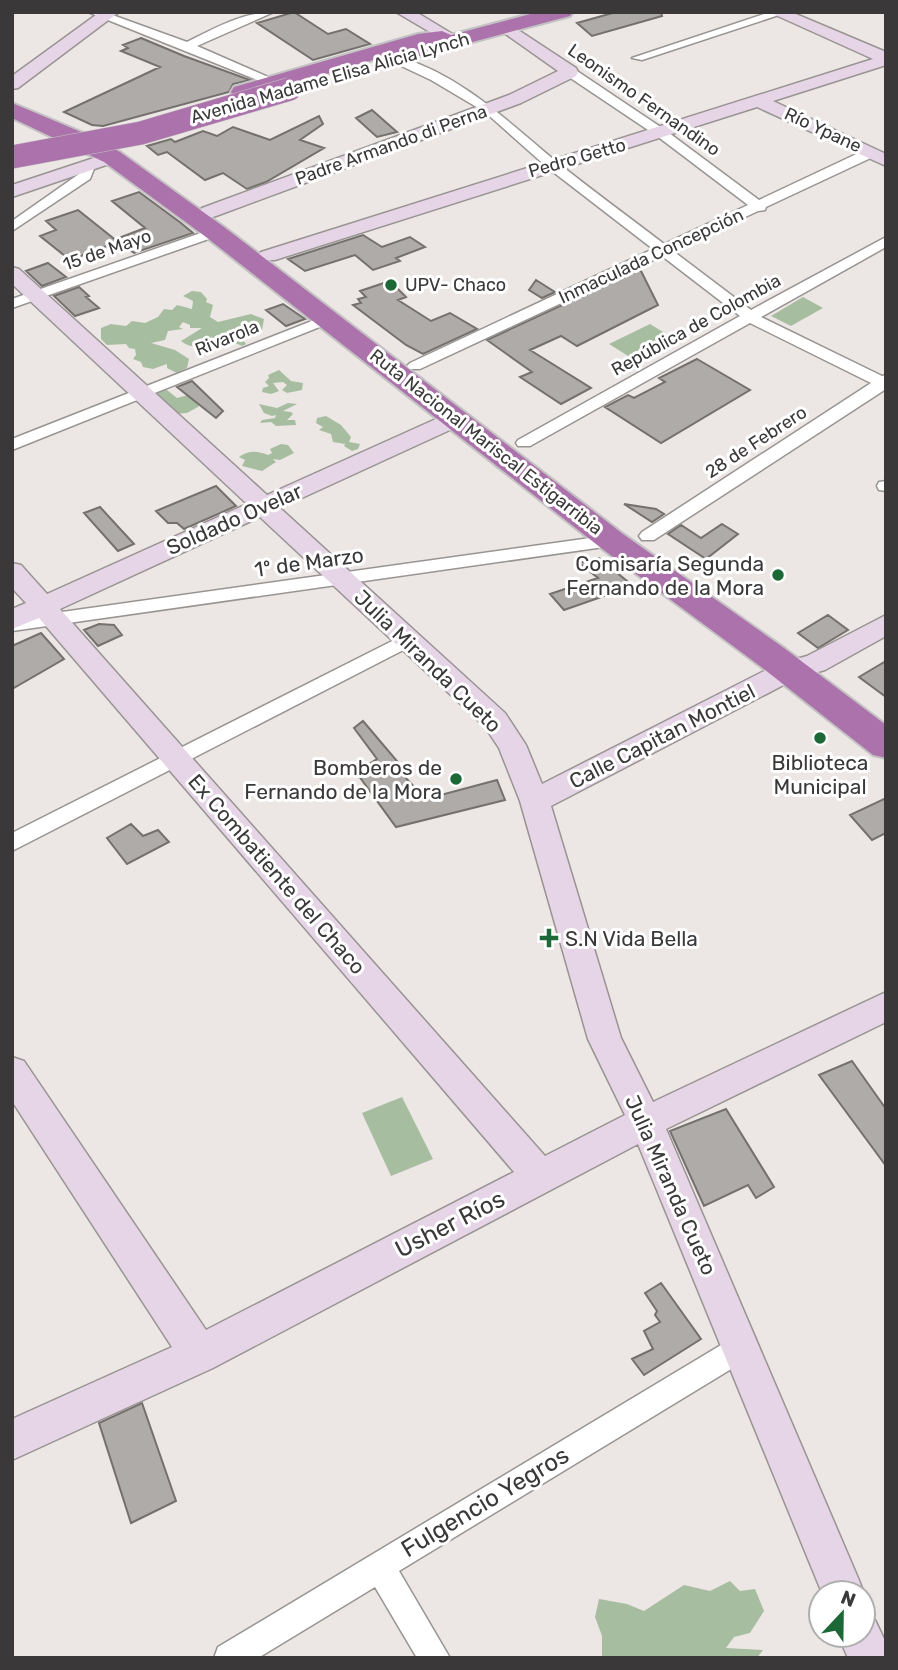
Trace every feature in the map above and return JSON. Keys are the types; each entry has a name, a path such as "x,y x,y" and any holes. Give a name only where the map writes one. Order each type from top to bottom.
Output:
{"highway":[{"name":"Avenida Madame Elisa Alicia Lynch","path":"99,147 284,86 447,38 513,20 563,12"},
{"path":"12,148 134,144 143,137 439,49 447,38"},
{"path":"12,98 99,147"},
{"path":"12,110 99,147"},
{"path":"12,148 53,139 56,132 43,124"},
{"path":"12,159 60,155 99,147"},
{"name":"Ruta Nacional Mariscal Estigarribia","path":"99,147 268,256 415,366 612,541 802,667 886,715"},
{"name":"Ruta Nacional Mariscal Estigarribia","path":"212,222 327,319 648,536 802,667 886,745"}],"street":[{"path":"188,46 229,26 269,12"},
{"path":"404,12 447,38"},
{"path":"638,58 778,13 886,59"},
{"path":"12,84 103,14 284,86"},
{"name":"Leonismo Fernandino","path":"513,20 570,72 661,133 760,206"},
{"name":"Pedro Getto","path":"268,256 553,164 661,133 886,59"},
{"path":"399,61 435,77 489,109 553,164 750,317 884,382"},
{"name":"Padre Armando di Perna","path":"212,222 489,109 570,72"},
{"name":"Río Ypane","path":"759,101 880,153"},
{"path":"12,191 99,147"},
{"path":"12,228 85,176 99,147"},
{"name":"Inmaculada Concepción","path":"415,366 663,249 880,153"},
{"name":"15 de Mayo","path":"12,304 212,222"},
{"name":"República de Colombia","path":"490,431 750,317 886,241"},
{"name":"Julia Miranda Cueto","path":"12,273 495,720 512,745 535,801 605,1039 646,1122 837,1579"},
{"name":"Rivarola","path":"12,445 327,319"},
{"name":"28 de Febrero","path":"648,536 884,382"},
{"name":"Soldado Ovelar","path":"12,623 49,613 263,506 490,431"},
{"name":"1º de Marzo","path":"49,613 344,580 612,541"},
{"name":"Ex Combatiente del Chaco","path":"12,571 541,1177"},
{"name":"Calle Capitan Montiel","path":"535,801 886,624"},
{"path":"12,843 408,639"},
{"name":"Usher Ríos","path":"12,1440 199,1354 646,1122 886,1006"},
{"path":"12,1073 199,1354"},
{"name":"Fulgencio Yegros","path":"229,1658 741,1347"},
{"path":"379,1566 435,1658"}],"green space":[{"path":"192,291 201,292 207,299 206,302 213,305 210,317 218,322 251,314 264,319 262,330 256,334 234,331 245,336 243,340 246,344 242,346 228,343 196,347 181,341 202,328 190,328 190,325 183,322 179,327 183,329 168,331 165,340 151,343 175,350 189,359 187,368 177,373 167,368 167,364 153,369 143,367 141,362 133,359 136,355 135,349 126,344 107,345 101,339 101,328 111,324 126,326 132,321 145,323 158,317 164,309 172,310 177,305 192,309 193,301 183,296"},
{"path":"803,297 823,308 791,326 771,316"},
{"path":"650,324 673,338 633,359 609,344"},
{"path":"279,370 291,381 303,383 302,390 287,393 282,390 287,385 283,382 273,383 279,391 271,394 262,392 263,388 269,386 265,382 269,378 268,375"},
{"path":"160,390 167,390 177,398 191,394 200,403 187,413 174,414 156,394"},
{"path":"288,403 297,404 283,411 293,414 287,420 295,420 296,425 276,426 271,422 260,423 262,420 275,418 276,415 264,413 259,404 277,408"},
{"path":"326,416 341,425 351,437 349,442 360,444 358,449 352,451 344,446 345,444 333,442 331,434 319,430 323,427 316,423 317,418"},
{"path":"281,444 288,445 294,453 280,460 273,459 276,462 262,471 242,466 245,460 239,457 246,453 268,455 272,453 270,449"},
{"path":"402,1097 433,1159 391,1176 362,1113"},
{"path":"730,1581 740,1591 755,1589 764,1611 750,1633 734,1637 726,1648 763,1650 757,1658 602,1658 602,1636 595,1617 599,1599 627,1604 644,1611 684,1585 710,1591"}],"building":[{"path":"294,12 328,34 346,29 370,44 313,60 257,23"},
{"path":"616,12 661,12 662,16 592,36 577,23"},
{"path":"141,38 250,80 233,84 229,92 103,126 92,125 64,112 160,67 121,51 128,48 123,45"},
{"path":"372,110 397,132 377,137 356,118"},
{"path":"319,116 323,124 300,140 324,148 266,182 247,189 223,173 205,180 167,152 158,155 147,146 171,139 175,142 203,131 217,136 233,127 270,140"},
{"path":"139,192 193,233 134,253 116,239 145,228 112,201"},
{"path":"78,210 118,242 70,260 40,236 56,230 46,221"},
{"path":"363,235 382,247 410,237 425,247 396,258 400,261 373,270 355,255 305,271 288,259"},
{"path":"48,263 66,277 42,286 26,271"},
{"path":"640,269 658,305 577,346 561,336 530,350 591,388 561,404 520,377 532,372 487,340"},
{"path":"536,280 555,292 542,298 529,290"},
{"path":"390,281 406,297 398,300 431,321 450,313 477,329 423,354 406,345 353,305 361,303 358,299 366,297 360,291"},
{"path":"79,287 99,308 75,316 54,296"},
{"path":"283,304 305,319 286,326 266,310"},
{"path":"697,359 750,390 661,443 605,407 628,395 634,398 665,382 659,378"},
{"path":"192,381 223,411 216,418 177,387"},
{"path":"216,486 236,506 184,529 177,523 168,523 156,511"},
{"path":"624,504 656,509 664,514 652,522"},
{"path":"100,507 134,544 118,551 84,513"},
{"path":"722,524 738,534 706,559 668,534 681,525 701,538"},
{"path":"599,558 633,586 564,610 550,594 598,578 579,563"},
{"path":"828,615 848,630 818,648 798,633"},
{"path":"99,624 114,625 122,635 98,646 84,630"},
{"path":"41,633 64,659 12,689 12,646"},
{"path":"886,661 886,697 859,677"},
{"path":"363,721 402,767 397,769 426,799 497,780 505,800 396,827 356,772 377,759 354,728"},
{"path":"886,798 886,833 872,840 850,815"},
{"path":"131,824 143,836 158,830 169,842 127,864 107,838"},
{"path":"852,1061 886,1109 886,1166 819,1075"},
{"path":"726,1109 774,1187 756,1198 748,1185 704,1206 670,1131"},
{"path":"661,1283 701,1339 644,1375 632,1359 653,1349 644,1331 660,1322 655,1315 657,1311 645,1293"},
{"path":"142,1403 176,1501 131,1523 99,1423"}],"place":[{"name":"UPV- Chaco","path":"391,285"},
{"name":"Comisaría Segunda Fernando de la Mora","path":"778,575"},
{"name":"Biblioteca Municipal","path":"820,738"},
{"name":"Bomberos de Fernando de la Mora","path":"456,779"},
{"name":"S.N Vida Bella","path":"549,938"}]}
